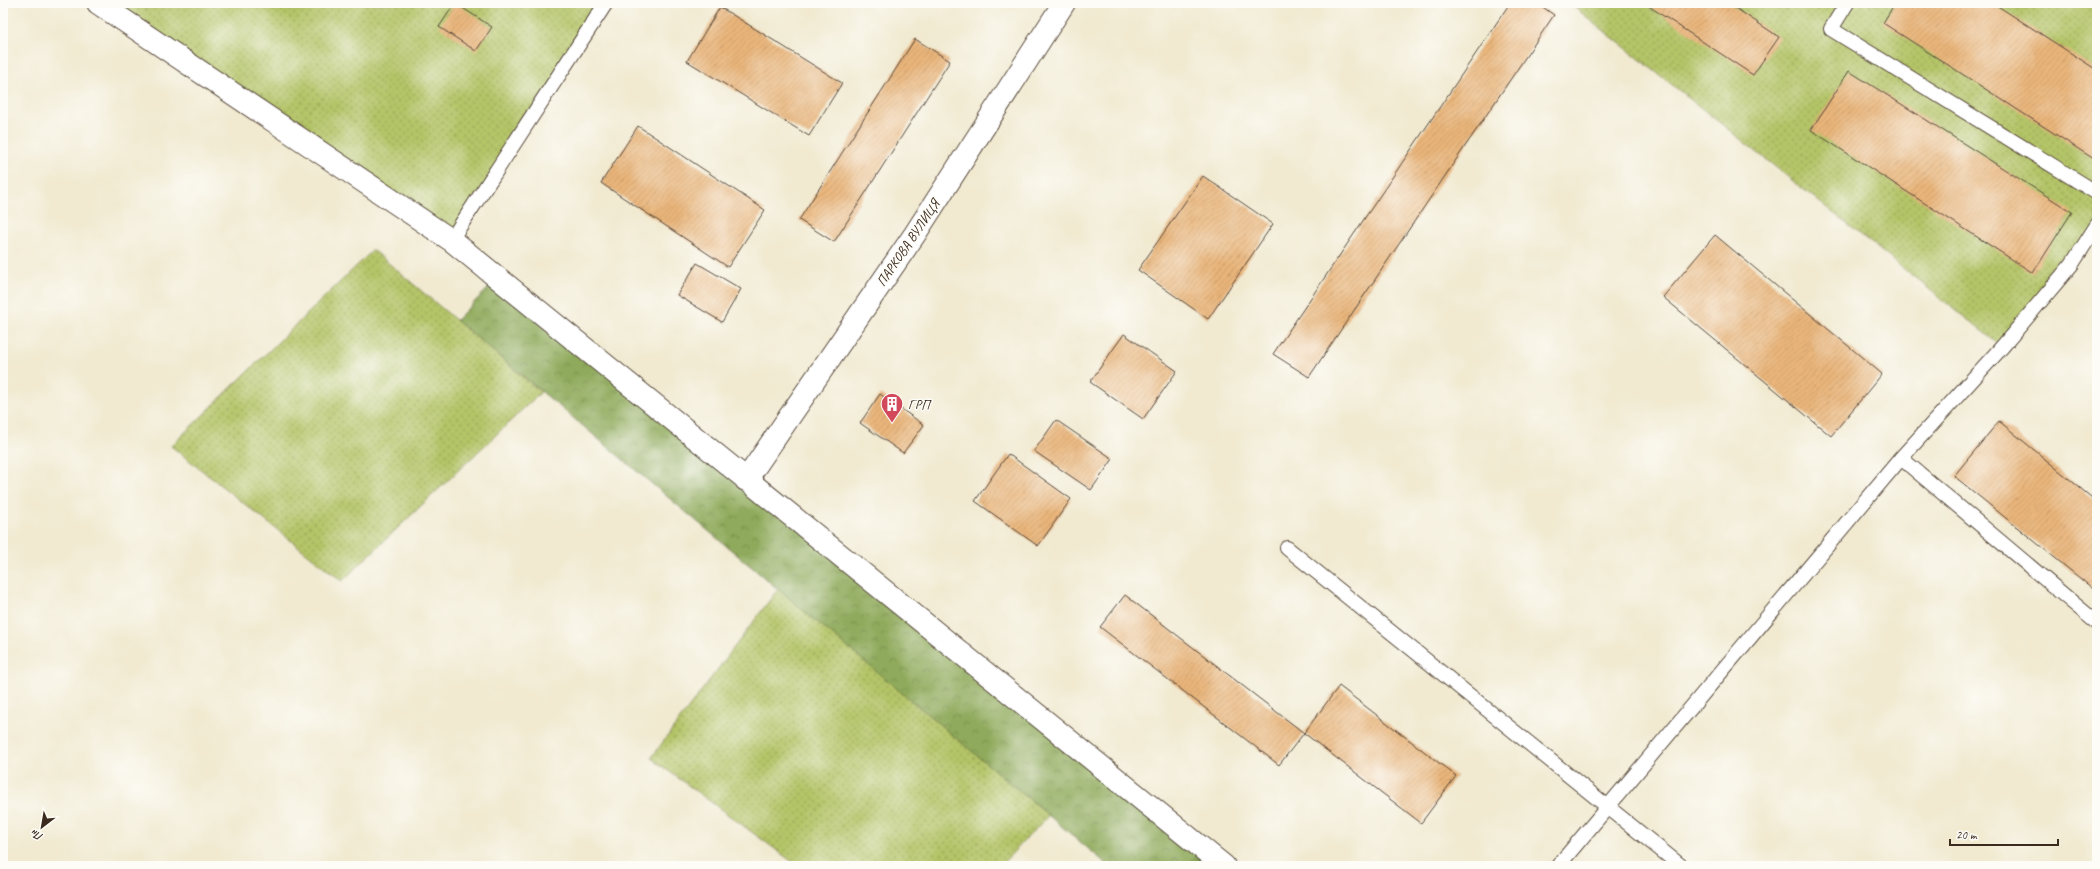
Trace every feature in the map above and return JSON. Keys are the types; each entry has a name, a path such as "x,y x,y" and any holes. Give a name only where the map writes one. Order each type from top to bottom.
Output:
{"street":[{"path":"98,3 451,240 1224,866"},
{"name":"ПАРКОВА ВУЛИЦЯ","path":"746,480 915,234 1064,3"}],"lane":[{"path":"451,240 606,3"},
{"path":"1847,3 1831,29 2097,193"},
{"path":"1558,866 1901,458 2002,347 2072,264 2095,234"},
{"path":"1901,458 2097,623"},
{"path":"1287,548 1680,866"}],"green space":[{"path":"98,3 606,3 451,240"},
{"path":"1569,3 2097,3 2097,225 2002,347"},
{"path":"373,250 541,392 342,581 171,446"},
{"path":"498,279 1224,866 1109,866 456,320"},
{"path":"778,589 1049,815 1000,866 798,866 651,758"}],"building":[{"path":"455,3 492,27 476,51 439,27"},
{"path":"1510,3 1537,3 1554,15 1309,377 1273,354"},
{"path":"1644,3 1728,3 1779,37 1753,75"},
{"path":"1895,3 1993,3 2097,70 2097,161 1883,23"},
{"path":"720,7 842,83 809,136 687,61"},
{"path":"915,39 950,61 834,242 799,220"},
{"path":"1849,71 2072,212 2033,273 1811,130"},
{"path":"638,126 765,210 728,267 601,183"},
{"path":"1203,176 1273,224 1208,319 1138,270"},
{"path":"1715,235 1882,374 1831,436 1663,297"},
{"path":"697,263 741,289 722,322 677,295"},
{"path":"1124,334 1177,371 1143,419 1090,382"},
{"name":"ГРП","path":"880,394 924,425 903,453 860,423"},
{"path":"1056,420 1113,459 1091,490 1034,451"},
{"path":"1999,421 2097,502 2097,592 1954,476"},
{"path":"1008,454 1071,499 1038,546 975,501"},
{"path":"1125,595 1304,733 1279,765 1100,627"},
{"path":"1339,686 1456,776 1421,823 1304,733"}],"place":[{"name":"ГРП","path":"892,424"}]}
